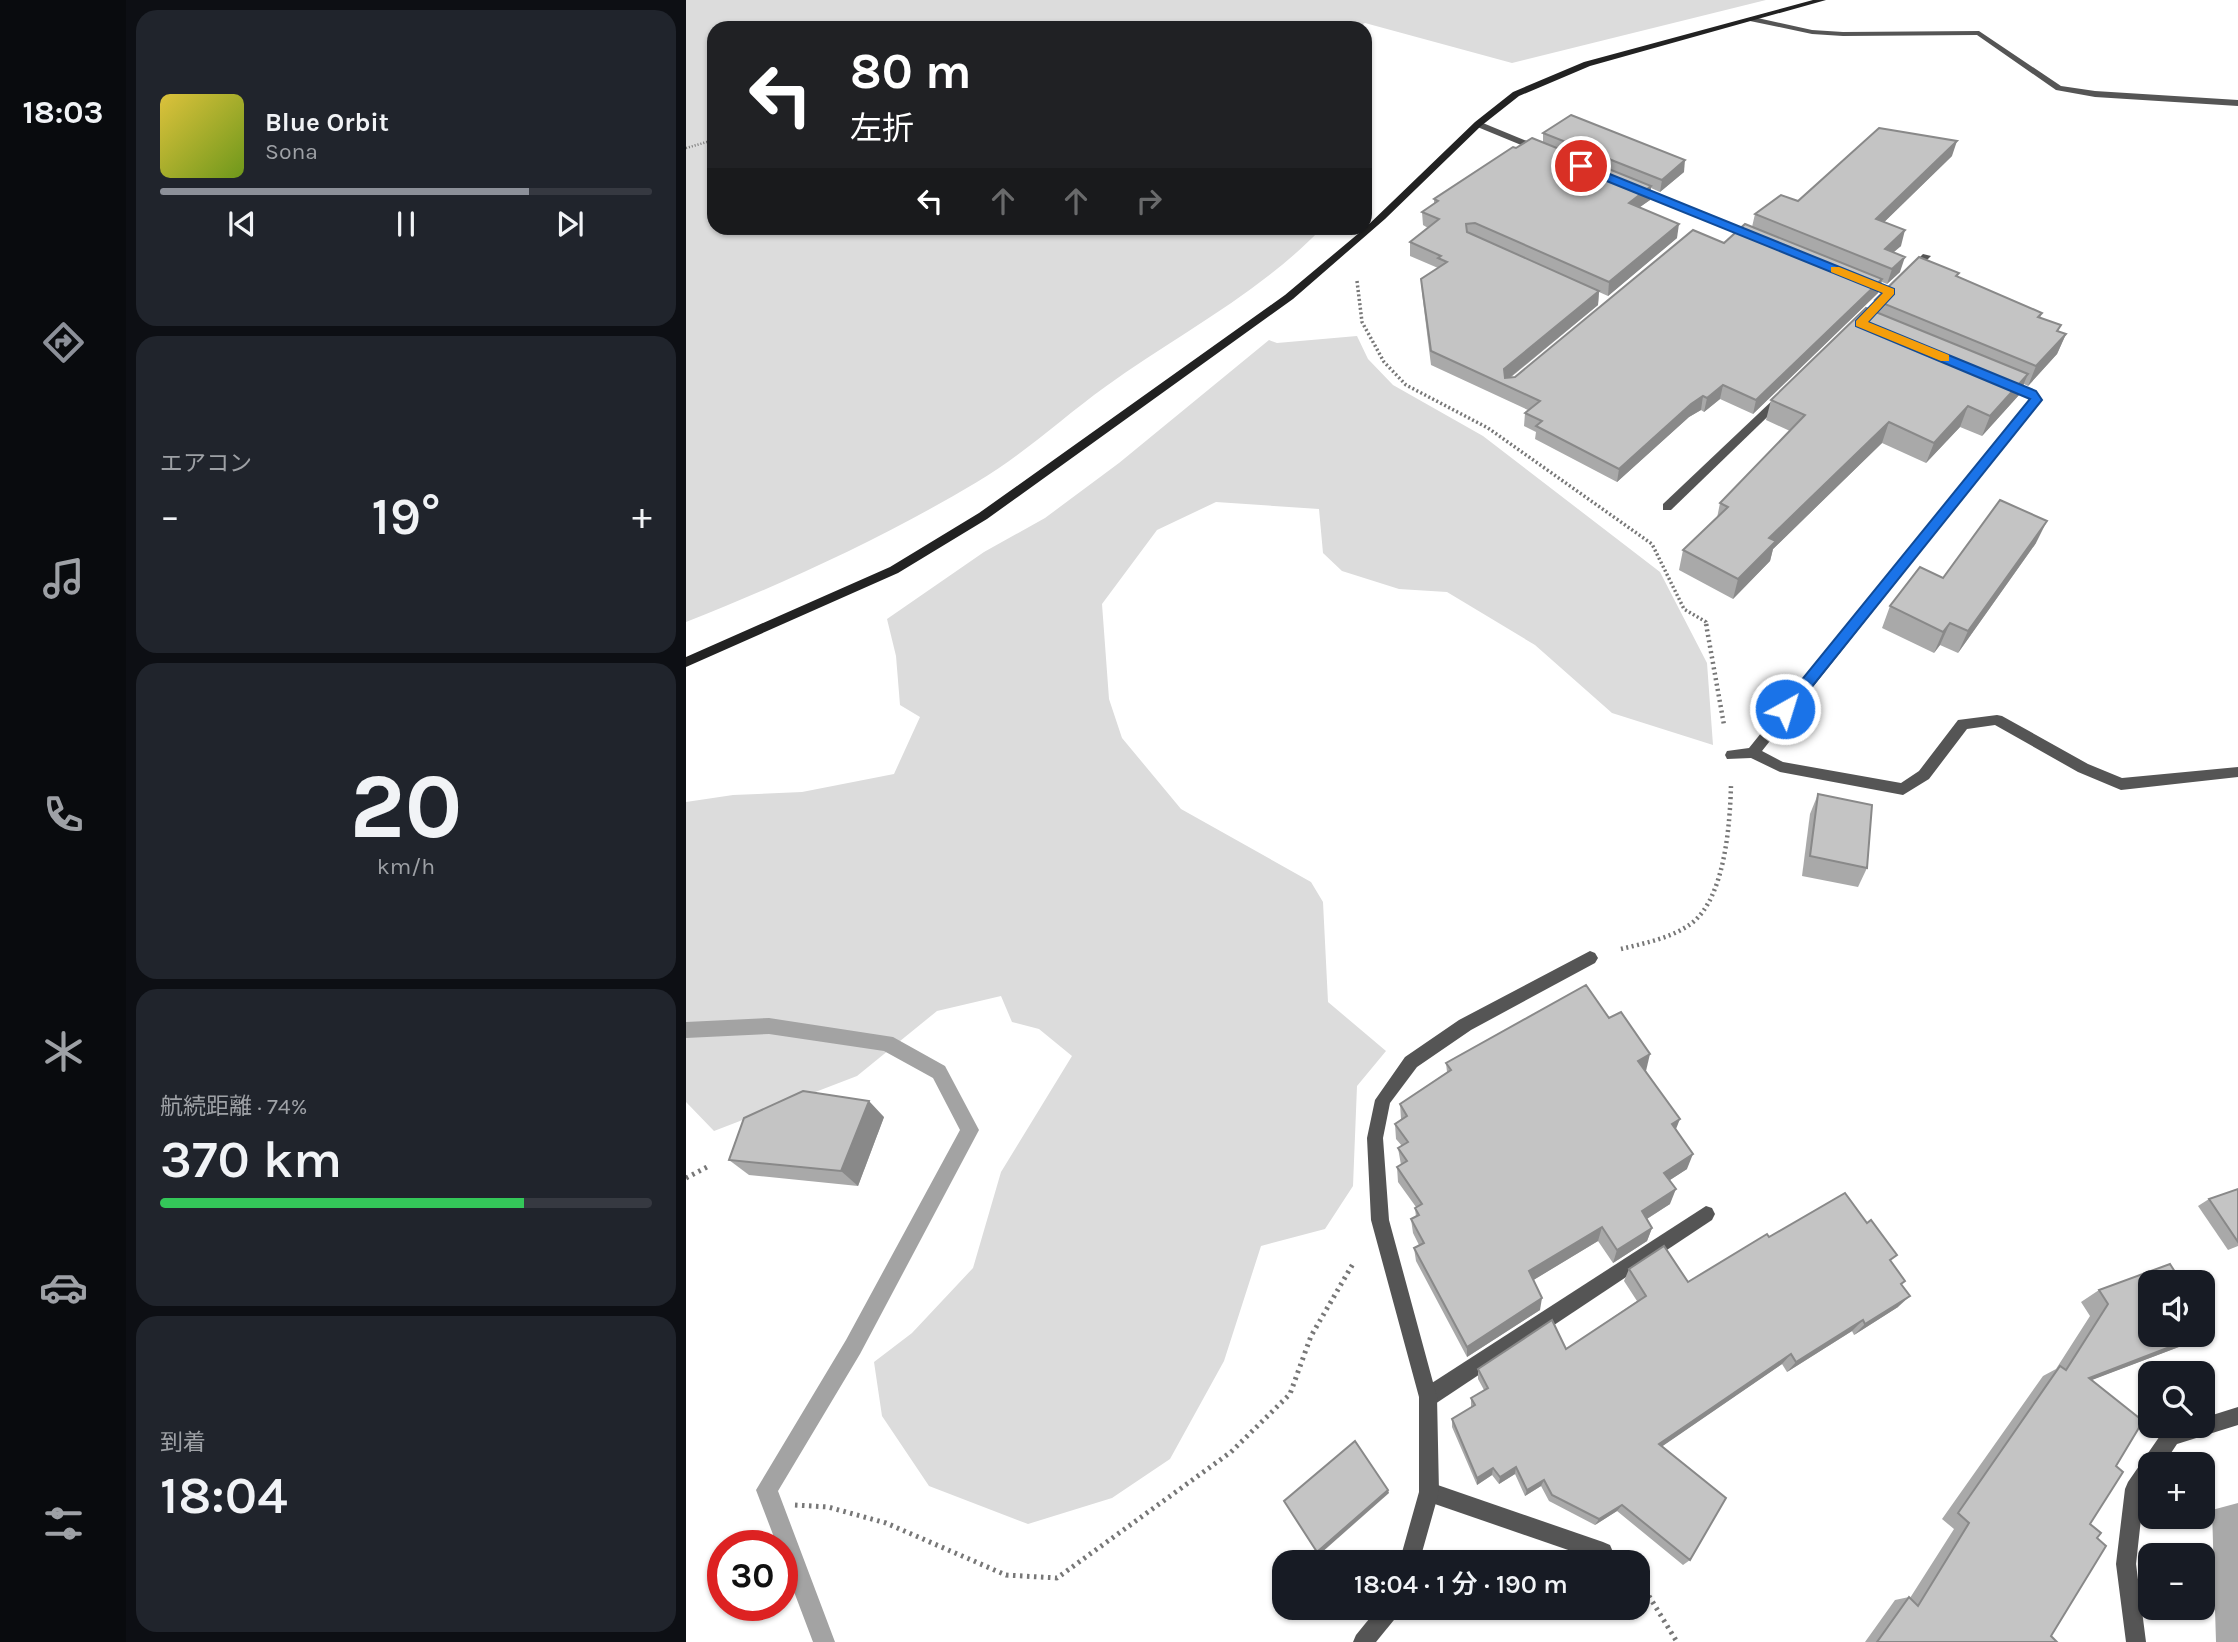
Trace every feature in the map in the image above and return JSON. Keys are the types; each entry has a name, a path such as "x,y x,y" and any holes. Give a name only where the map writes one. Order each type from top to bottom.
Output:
{"street":[{"path":"1372,226 1478,124 1516,94 1587,64 1822,0"},
{"path":"1753,19 1812,32 1843,34 1979,33 2059,88 2095,94 2238,103"},
{"path":"1478,124 1555,156"},
{"path":"1620,182 1761,240"},
{"path":"1700,228 1710,219"},
{"path":"686,662 894,570 983,516 1289,297 1361,235"},
{"path":"1899,283 1926,256"},
{"path":"1753,754 2036,400 2032,394 1995,379"},
{"path":"1667,507 1793,388"},
{"path":"1732,755 1753,754 1780,767 1903,789 1924,775 1963,724 1997,720 2084,768 2121,784 2238,772"},
{"path":"1413,1550 1429,1492 1428,1397 1380,1220 1375,1138 1383,1100 1412,1062 1465,1026 1590,958"},
{"path":"1428,1397 1706,1214"},
{"path":"2160,1452 2171,1437 2238,1416"},
{"path":"2136,1642 2126,1564 2135,1489 2138,1484"},
{"path":"1429,1492 1597,1550"},
{"path":"1363,1642 1381,1620"}],"path":[{"path":"686,148 707,142"},
{"path":"1362,322 1384,362 1406,385 1488,428 1652,544 1684,609 1706,622 1732,755 1731,797 1716,884 1700,916 1671,934 1590,958"},
{"path":"686,1178 707,1167"},
{"path":"795,1506 828,1507 886,1523 1006,1575 1057,1578 1231,1452 1290,1394 1311,1336 1380,1220"},
{"path":"1650,1598 1676,1642"}],"shaded area":[{"path":"686,0 1766,0 1512,63 1372,25 1372,21 707,21 707,235 1315,235 1245,293 1105,387 977,482 907,522 834,558 686,622"},
{"path":"1357,336 1368,359 1393,385 1483,436 1660,572 1707,663 1713,745 1612,713 1535,645 1447,592 1399,589 1342,571 1323,553 1319,509 1216,502 1157,530 1102,604 1109,699 1122,738 1181,809 1311,882 1323,902 1328,1002 1386,1051 1357,1086 1353,1186 1325,1229 1261,1246 1224,1361 1170,1459 1112,1498 1028,1524 929,1486 882,1416 874,1362 912,1333 973,1268 1001,1172 1072,1056 1039,1029 1012,1022 1001,996 937,1011 857,1076 714,1131 686,1102 686,802 733,795 802,792 894,774 920,717 900,705 896,656 887,619 984,552 1045,518 1119,463 1269,340 1277,343"}],"building":[{"path":"1571,115 1685,160 1662,180 1543,133"},
{"path":"1879,128 1957,141 1876,219 1905,230 1885,249 1905,257 1892,269 1755,214 1781,195 1798,201"},
{"path":"1532,138 1651,186 1629,203 1679,224 1609,282 1475,223 1466,224 1467,232 1599,291 1504,369 1505,378 1515,377 1693,230 1724,243 1745,224 1882,279 1756,400 1723,385 1707,398 1703,396 1691,404 1619,469 1536,426 1542,421 1525,413 1540,401 1431,351 1421,279 1447,262 1438,258 1441,256 1410,242 1439,219 1422,212 1438,201 1434,199 1513,147 1516,148"},
{"path":"1919,257 2042,313 2038,317 2061,325 2057,331 2066,334 2036,366 1875,300"},
{"path":"1866,308 2028,374 1990,416 1968,406 1934,443 1889,422 1769,538 1776,541 1738,579 1683,550 1728,507 1720,503 1805,415 1771,400"},
{"path":"2000,500 2047,521 1968,631 1950,623 1943,632 1890,606 1920,567 1943,578"},
{"path":"1818,794 1872,805 1867,868 1810,856"},
{"path":"1586,985 1609,1018 1621,1012 1650,1054 1638,1061 1680,1119 1672,1124 1693,1154 1664,1173 1676,1189 1642,1211 1652,1228 1617,1250 1602,1227 1529,1271 1542,1298 1467,1347 1414,1248 1424,1243 1411,1219 1419,1215 1415,1208 1422,1204 1397,1167 1407,1161 1398,1148 1408,1142 1395,1124 1407,1116 1400,1104 1451,1070 1446,1063"},
{"path":"803,1091 869,1101 841,1171 729,1160 744,1118"},
{"path":"2238,1189 2238,1242 2209,1199"},
{"path":"1845,1193 1867,1223 1871,1220 1897,1255 1890,1260 1905,1281 1901,1284 1910,1296 1865,1324 1863,1320 1796,1362 1791,1354 1659,1444 1726,1498 1690,1560 1622,1505 1599,1519 1552,1495 1544,1480 1527,1490 1516,1467 1500,1477 1493,1468 1477,1478 1452,1419 1475,1405 1471,1398 1488,1388 1478,1369 1552,1320 1566,1349 1646,1296 1629,1269 1664,1246 1688,1282 1767,1234 1769,1237"},
{"path":"2170,1264 2174,1270 2154,1270"},
{"path":"2138,1276 2138,1347 2170,1347 2089,1378 2138,1417 2138,1429 2116,1466 2123,1472 2090,1524 2101,1533 2097,1538 2106,1546 2051,1636 2057,1642 1877,1642 1909,1597 1918,1606 1969,1523 1958,1513 2060,1366 2066,1370 2108,1304 2099,1290"},
{"path":"1355,1441 1388,1490 1319,1550 1316,1550 1284,1501"}],"waterway":[{"path":"686,1030 769,1026 887,1043 939,1072 970,1130 853,1347 767,1490 824,1642"}],"slow traffic":[{"path":"1835,270 1890,292 1860,323 1945,358"}],"route":[{"path":"1581,166 1890,292 1860,323 2032,394 2036,400 1785,709"}]}
